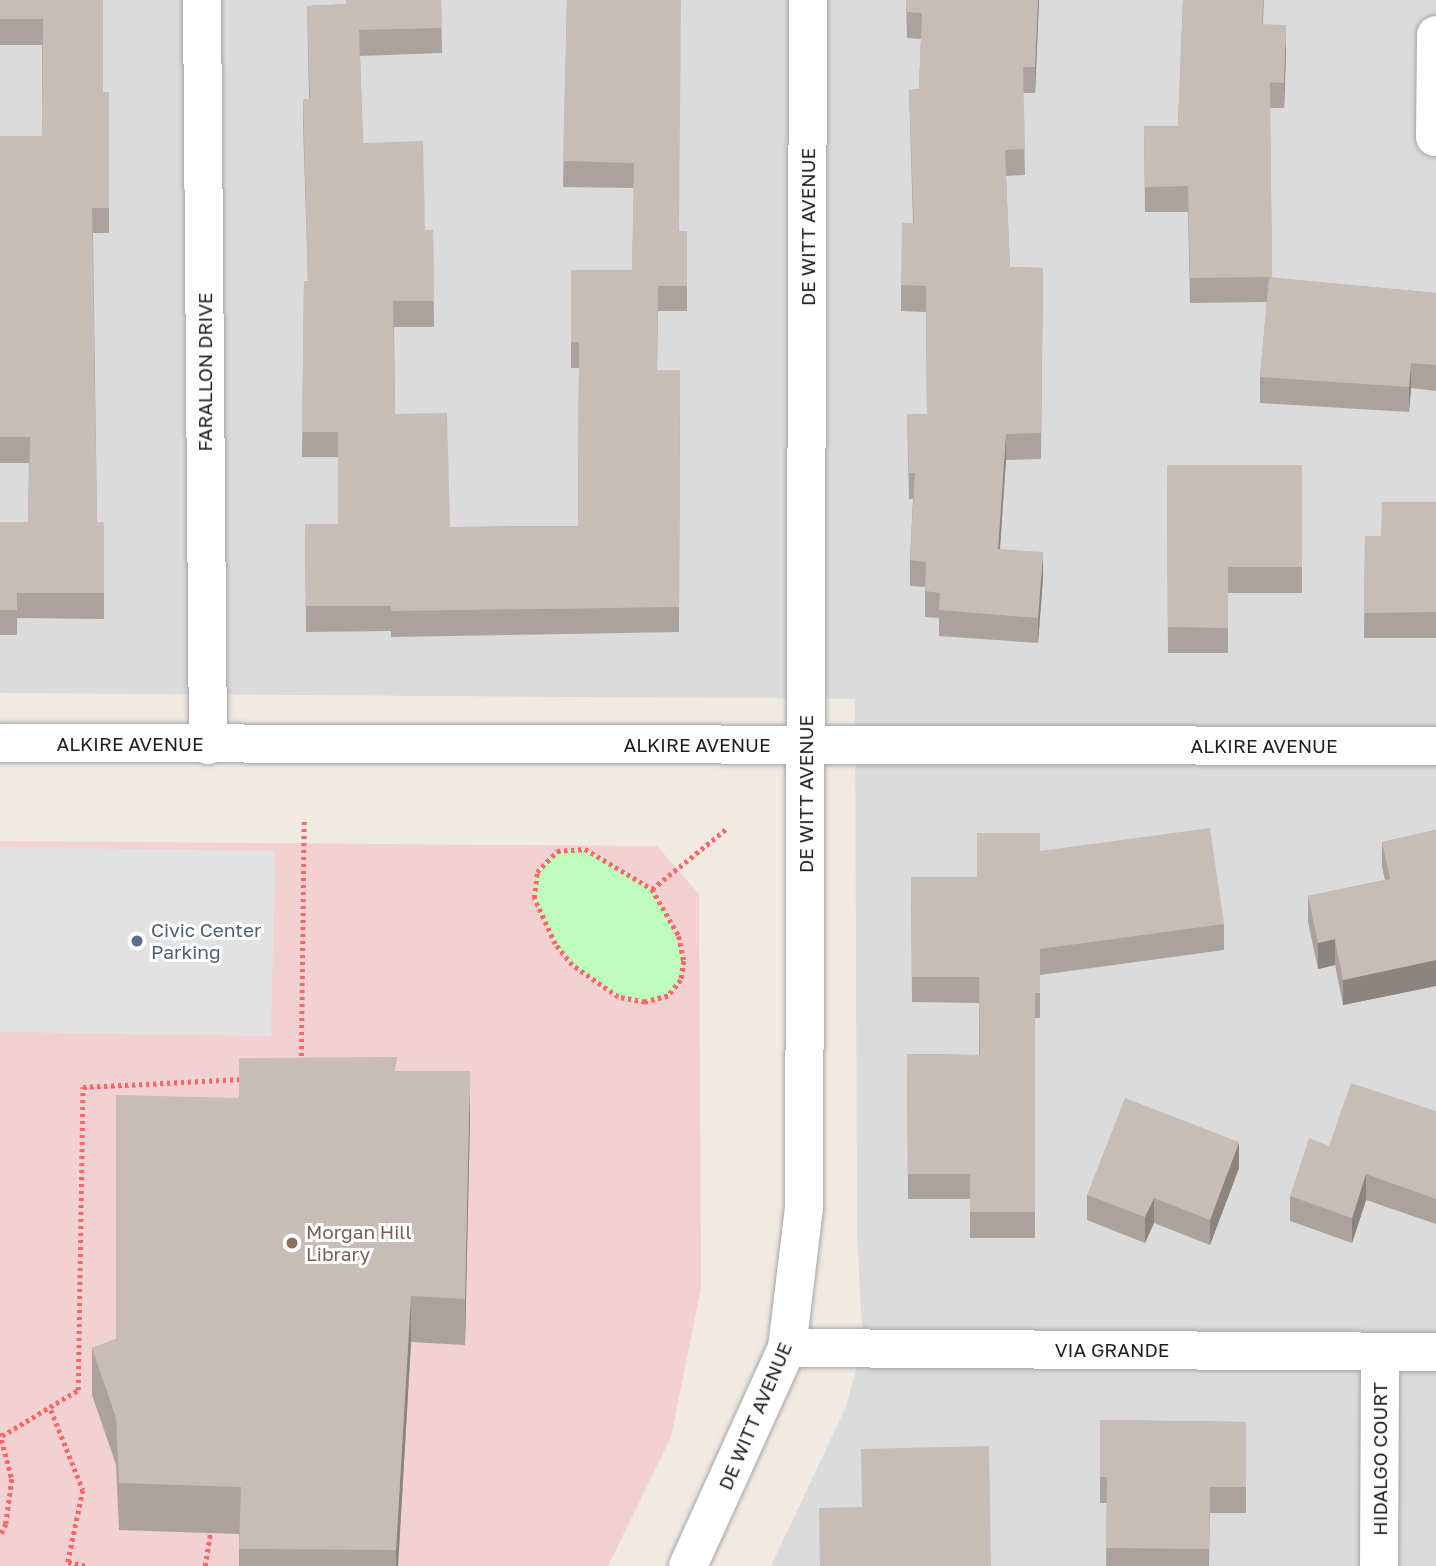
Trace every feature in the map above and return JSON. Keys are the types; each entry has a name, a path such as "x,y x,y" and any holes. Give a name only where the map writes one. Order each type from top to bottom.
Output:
{"street":[{"name":"FARALLON DRIVE","path":"202,0 208,745"},
{"name":"DE WITT AVENUE","path":"688,1566 788,1348 804,1208 808,0"},
{"path":"1435,136 1436,35"},
{"name":"ALKIRE AVENUE","path":"0,743 1436,747"},
{"name":"VIA GRANDE","path":"788,1348 1436,1352"},
{"name":"HIDALGO COURT","path":"1379,1566 1380,1352"}],"path":[{"path":"301,1077 304,819"},
{"path":"652,889 726,830"},
{"path":"576,849 585,849 616,864 652,889 679,936 684,961 681,980 667,996 645,1002 618,997 572,965 555,944 534,898 537,872 557,851 576,849"},
{"path":"0,1537 6,1524 12,1479 1,1434 51,1410 78,1390 83,1087 247,1079"},
{"path":"51,1410 83,1490 68,1562 88,1566"},
{"path":"205,1566 212,1519"}],"shaded area":[{"path":"0,0 1436,0 1436,1566 771,1566 845,1409 863,1347 857,1232 855,699 0,693"},
{"path":"0,841 657,846 699,894 701,1288 671,1437 608,1566 0,1566"},
{"name":"Civic Center Parking","path":"0,847 275,851 271,1036 0,1032"}],"green space":[{"path":"585,849 652,889 668,914 684,961 681,980 668,996 645,1002 618,997 572,965 555,944 534,898 537,872 557,851"}],"building":[{"path":"0,0 103,0 103,92 109,92 109,208 92,208 97,522 104,522 104,593 17,593 17,610 0,610 0,522 28,522 30,437 0,437 0,136 42,136 43,19 0,19"},
{"path":"346,0 441,0 442,28 359,30 363,143 423,141 425,230 433,230 434,301 393,301 395,414 447,413 450,527 578,526 579,342 571,342 571,270 632,270 634,163 563,161 567,0 681,0 679,231 687,231 687,286 658,286 657,370 680,370 679,607 391,611 391,606 306,606 305,524 338,524 338,432 302,432 304,281 308,281 303,99 310,99 307,6 346,4"},
{"path":"906,0 1038,0 1035,67 1023,67 1025,149 1005,150 1010,267 1043,268 1041,433 1006,434 998,549 1043,552 1038,618 939,610 940,593 925,591 926,562 910,560 915,473 909,473 907,414 927,414 926,286 901,285 902,223 914,223 909,90 919,89 922,13 907,12"},
{"path":"1183,0 1263,0 1262,24 1286,25 1284,83 1270,82 1272,277 1190,278 1188,186 1145,187 1144,126 1178,126"},
{"path":"1269,277 1436,293 1436,365 1411,363 1409,387 1260,377"},
{"path":"1167,465 1302,465 1302,567 1228,567 1228,628 1168,627"},
{"path":"1382,502 1436,502 1436,612 1364,613 1365,536 1381,536"},
{"path":"1210,828 1224,924 1040,949 1040,993 1035,993 1035,1212 970,1212 970,1174 908,1174 907,1054 980,1055 979,977 912,977 911,877 977,877 977,833 1040,833 1040,851"},
{"path":"1436,830 1436,960 1343,980 1335,939 1318,943 1308,896 1390,879 1382,842"},
{"name":"Morgan Hill Library","path":"397,1057 395,1071 470,1071 465,1299 411,1296 396,1550 239,1549 241,1487 119,1483 116,1418 92,1348 116,1339 116,1095 239,1098 239,1058"},
{"path":"1351,1083 1436,1111 1436,1199 1366,1174 1352,1218 1290,1196 1309,1138 1329,1146"},
{"path":"1125,1098 1239,1142 1210,1220 1154,1198 1145,1217 1087,1195"},
{"path":"1100,1420 1246,1422 1246,1487 1210,1487 1209,1549 1106,1548 1107,1477 1100,1477"},
{"path":"989,1446 991,1566 820,1566 819,1508 862,1507 861,1449"}],"place":[{"name":"Civic Center Parking","path":"137,941"},
{"name":"Morgan Hill Library","path":"292,1243"}]}
